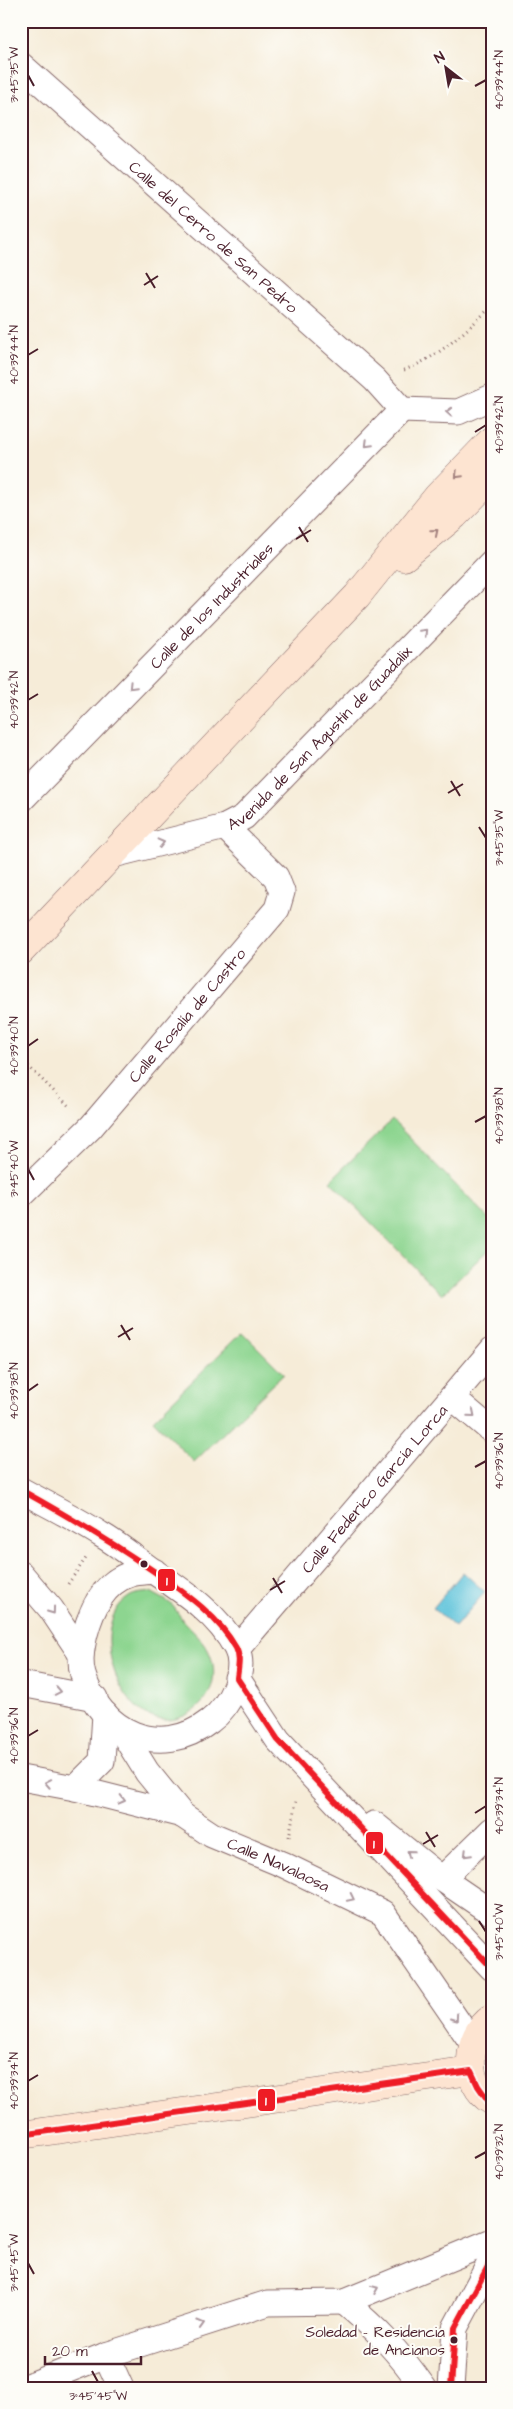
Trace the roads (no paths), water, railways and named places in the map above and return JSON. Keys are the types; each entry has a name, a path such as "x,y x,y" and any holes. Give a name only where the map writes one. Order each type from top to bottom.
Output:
{"main road":[{"path":"21,951 114,855 357,596 437,497 492,440"},
{"path":"357,596 455,515 492,477"},
{"path":"490,2102 478,2086 471,2071 470,2058 478,2031 492,2018"},
{"path":"21,2135 471,2071"}],"street":[{"name":"Calle del Cerro de San Pedro","path":"21,65 375,380 402,410"},
{"path":"402,410 458,412 492,397"},
{"name":"Calle de los Industriales","path":"21,800 402,410"},
{"name":"Avenida de San Agustín de Guadalix","path":"114,855 225,827 244,817 492,562"},
{"name":"Calle Rosalía de Castro","path":"21,1195 91,1127 277,909 282,892 276,877 225,827"},
{"name":"Calle Federico García Lorca","path":"237,1649 492,1350"},
{"path":"452,1397 492,1430"},
{"path":"21,1490 101,1535 194,1599 212,1617 237,1649 239,1662 237,1678 229,1700 217,1716 198,1730 174,1739 146,1738 107,1714 21,1684"},
{"path":"154,1571 131,1574 113,1583 99,1598 88,1621 81,1654 83,1675 147,1772 182,1815"},
{"path":"21,1574 51,1609 81,1654"},
{"path":"237,1678 278,1740 492,1968"},
{"path":"75,1788 102,1761 107,1714"},
{"path":"310,1772 442,1878 492,1912"},
{"name":"Calle Navalaosa","path":"21,1778 75,1788 182,1815 212,1835 284,1865 383,1913 473,2044"},
{"path":"442,1878 492,1830"},
{"path":"23,2388 106,2355 268,2303 344,2302 492,2241"},
{"path":"451,2388 455,2328 492,2259"},
{"path":"344,2302 372,2325 399,2353 424,2388"},
{"path":"106,2355 121,2388"}],"water":[{"path":"463,1572 485,1592 455,1627 433,1608"}],"place":[{"name":"Soledad - Residencia de Ancianos","path":"454,2340"}]}
